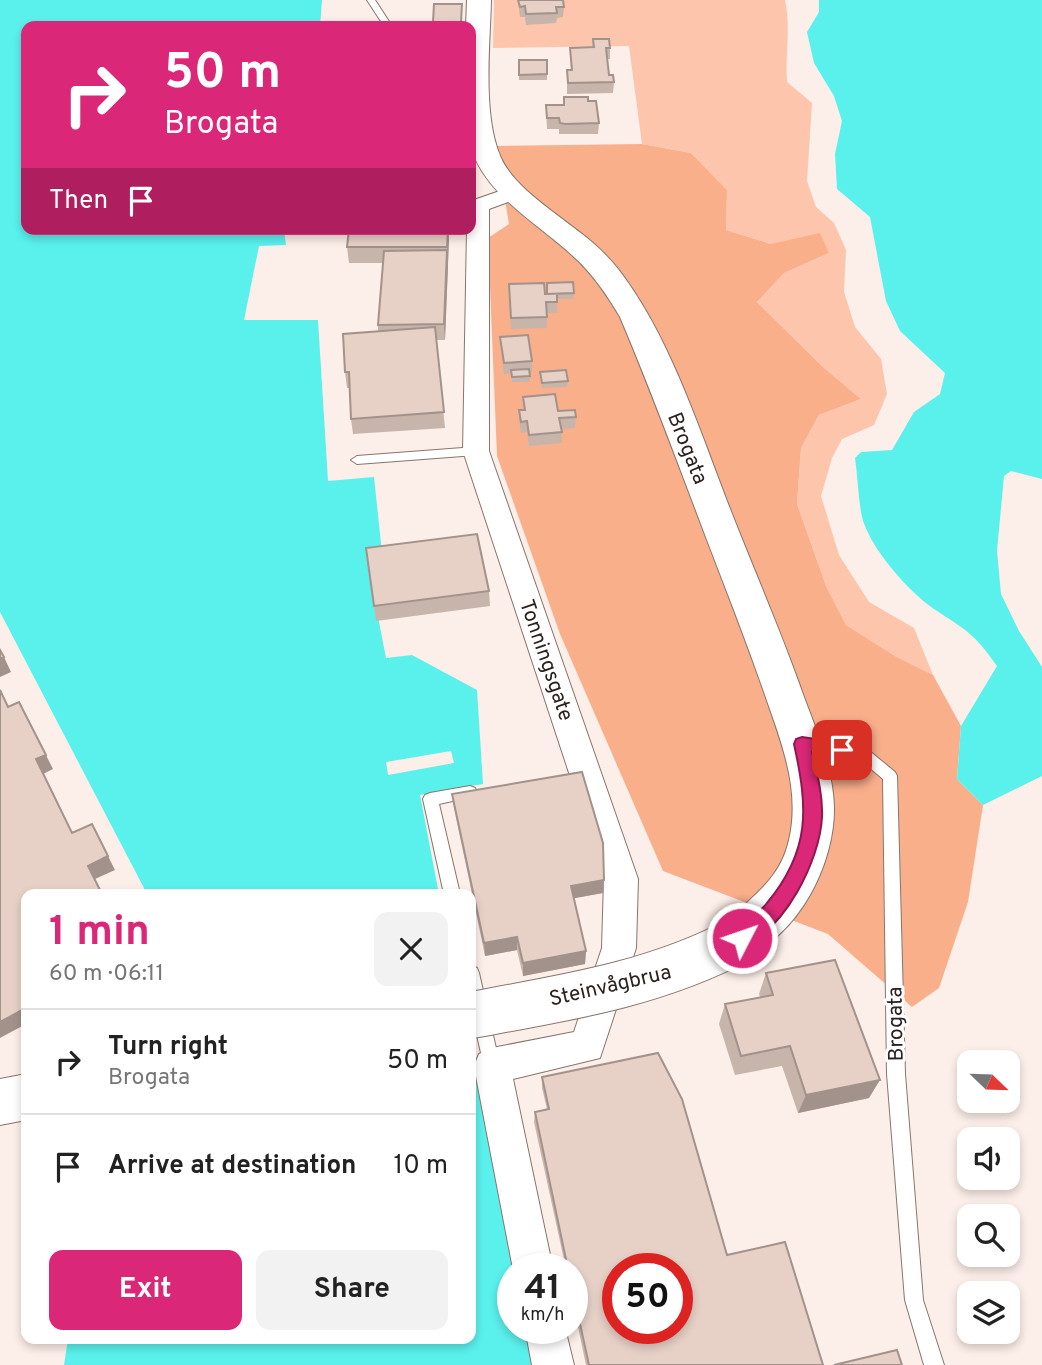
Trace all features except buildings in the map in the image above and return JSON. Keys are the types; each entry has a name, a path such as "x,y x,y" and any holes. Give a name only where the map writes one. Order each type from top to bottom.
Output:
{"main road":[{"path":"476,29 479,0"},
{"path":"476,52 483,143 487,158 514,192"},
{"name":"Brogata","path":"514,192 587,252 608,275 635,317 775,668 802,744 812,785 814,819 800,871 792,887 766,918 742,938"},
{"name":"Steinvågbrua","path":"476,1014 642,981 717,954 742,938"},
{"path":"0,1102 21,1098"}],"street":[{"name":"Tonningsgate","path":"476,205 514,192"},
{"name":"Tonningsgate","path":"474,235 476,452 621,879 619,948 587,1046 492,1066"},
{"path":"492,1066 530,1253"},
{"path":"548,1344 553,1365"}],"lane":[{"path":"371,0 385,21"},
{"path":"357,460 476,452"},
{"name":"Brogata","path":"802,744 862,753 890,776 896,1074 914,1300 934,1365"},
{"path":"452,889 430,799 479,791"},
{"path":"476,995 492,1066"}],"shaded area":[{"path":"494,0 785,0 788,20 787,82 812,103 807,181 816,207 834,223 846,250 844,292 855,327 881,359 887,394 874,425 842,439 832,458 821,496 839,555 869,602 914,628 933,675 895,656 846,625 826,586 797,504 801,448 819,415 861,399 823,367 757,302 784,273 829,253 771,244 726,230 727,190 691,153 642,144 629,46 493,48"},
{"path":"642,144 691,153 727,190 726,230 771,244 820,233 829,253 784,273 757,302 823,367 861,399 819,415 801,448 797,504 826,586 846,625 895,656 933,675 961,726 957,779 983,805 968,902 939,988 912,1007 828,934 663,871 560,634 497,456 488,238 509,224 496,146"}],"water":[{"path":"0,0 322,0 320,21 21,21 21,235 285,235 286,245 259,246 244,320 318,320 328,481 374,477 383,562 368,565 386,658 412,655 477,690 483,784 420,795 438,889 144,889 0,612"},
{"path":"819,0 1042,0 1042,479 1011,471 1004,476 997,551 1001,594 1019,631 1042,667 1042,776 983,805 957,779 961,726 997,666 969,633 924,601 902,580 881,555 862,517 855,458 861,452 892,450 914,412 940,394 945,373 900,331 886,301 870,217 837,189 835,154 842,121 834,96 814,63 807,32 819,12"},
{"path":"476,1080 510,1253 497,1253 497,1344 528,1344 532,1365 64,1365 67,1344 476,1344"}],"pier":[{"path":"451,751 454,763 388,775 386,762"}],"route":[{"path":"742,938 766,918 792,887 800,871 814,819 812,785 802,744 842,750"}]}
